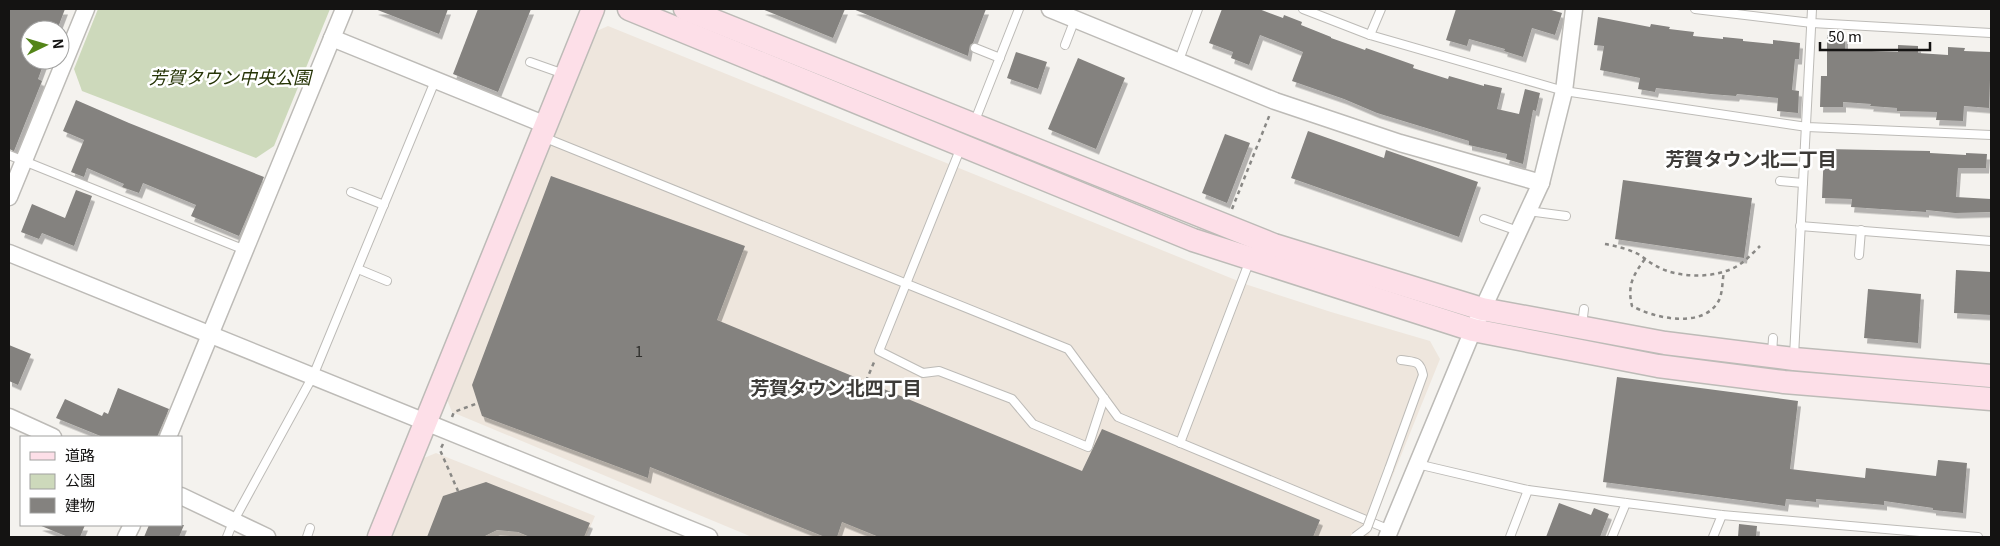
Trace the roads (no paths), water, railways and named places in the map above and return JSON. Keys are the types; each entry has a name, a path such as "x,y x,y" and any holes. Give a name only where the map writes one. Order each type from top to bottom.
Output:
{"street":[{"path":"9,197 16,158 86,9"},
{"path":"168,436 344,9"},
{"path":"379,537 593,9"},
{"path":"629,9 967,135 1274,245 1482,309 1583,318 1665,343 1779,351 1991,376"},
{"path":"685,9 967,135 1193,240 1473,330 1677,368 1784,382 1991,399"},
{"path":"1050,9 1179,60 1275,101 1400,143 1541,182"},
{"path":"1389,534 1482,309 1541,182 1559,122 1574,9"},
{"path":"332,38 435,81 544,130"},
{"path":"9,253 709,537"},
{"path":"9,417 51,436"},
{"path":"182,496 267,537"}],"lane":[{"path":"1019,9 878,351 923,374 939,371 1012,399 1033,424 1088,447 1104,398"},
{"path":"1179,60 1198,9"},
{"path":"1303,9 1370,35 1564,92 1807,127 1991,135"},
{"path":"1370,35 1381,9"},
{"path":"1695,9 1812,23 1991,33"},
{"path":"1779,351 1800,226 1807,127 1812,9"},
{"path":"1065,45 1075,19"},
{"path":"975,48 1000,58"},
{"path":"530,62 566,75"},
{"path":"227,537 314,376 435,81"},
{"path":"544,130 906,284 1068,349 1118,417 1389,534"},
{"path":"16,158 245,250"},
{"path":"1780,181 1803,183"},
{"path":"351,192 384,205"},
{"path":"1528,211 1566,216"},
{"path":"1484,219 1518,231"},
{"path":"1800,226 1991,241"},
{"path":"1858,255 1861,230"},
{"path":"1180,443 1251,258"},
{"path":"358,269 387,281"},
{"path":"1354,537 1367,528 1423,375 1421,366 1418,363 1401,360"},
{"path":"1417,464 1528,490 1722,515 1978,537"},
{"path":"1510,537 1528,490"},
{"path":"1612,537 1626,502"},
{"path":"1713,537 1722,515"},
{"path":"307,537 310,528"}],"district":[{"name":"芳賀タウン北二丁目","path":"1751,157"},
{"name":"芳賀タウン北四丁目","path":"836,386"}],"park label":[{"name":"芳賀タウン中央公園","path":"230,76"}]}
